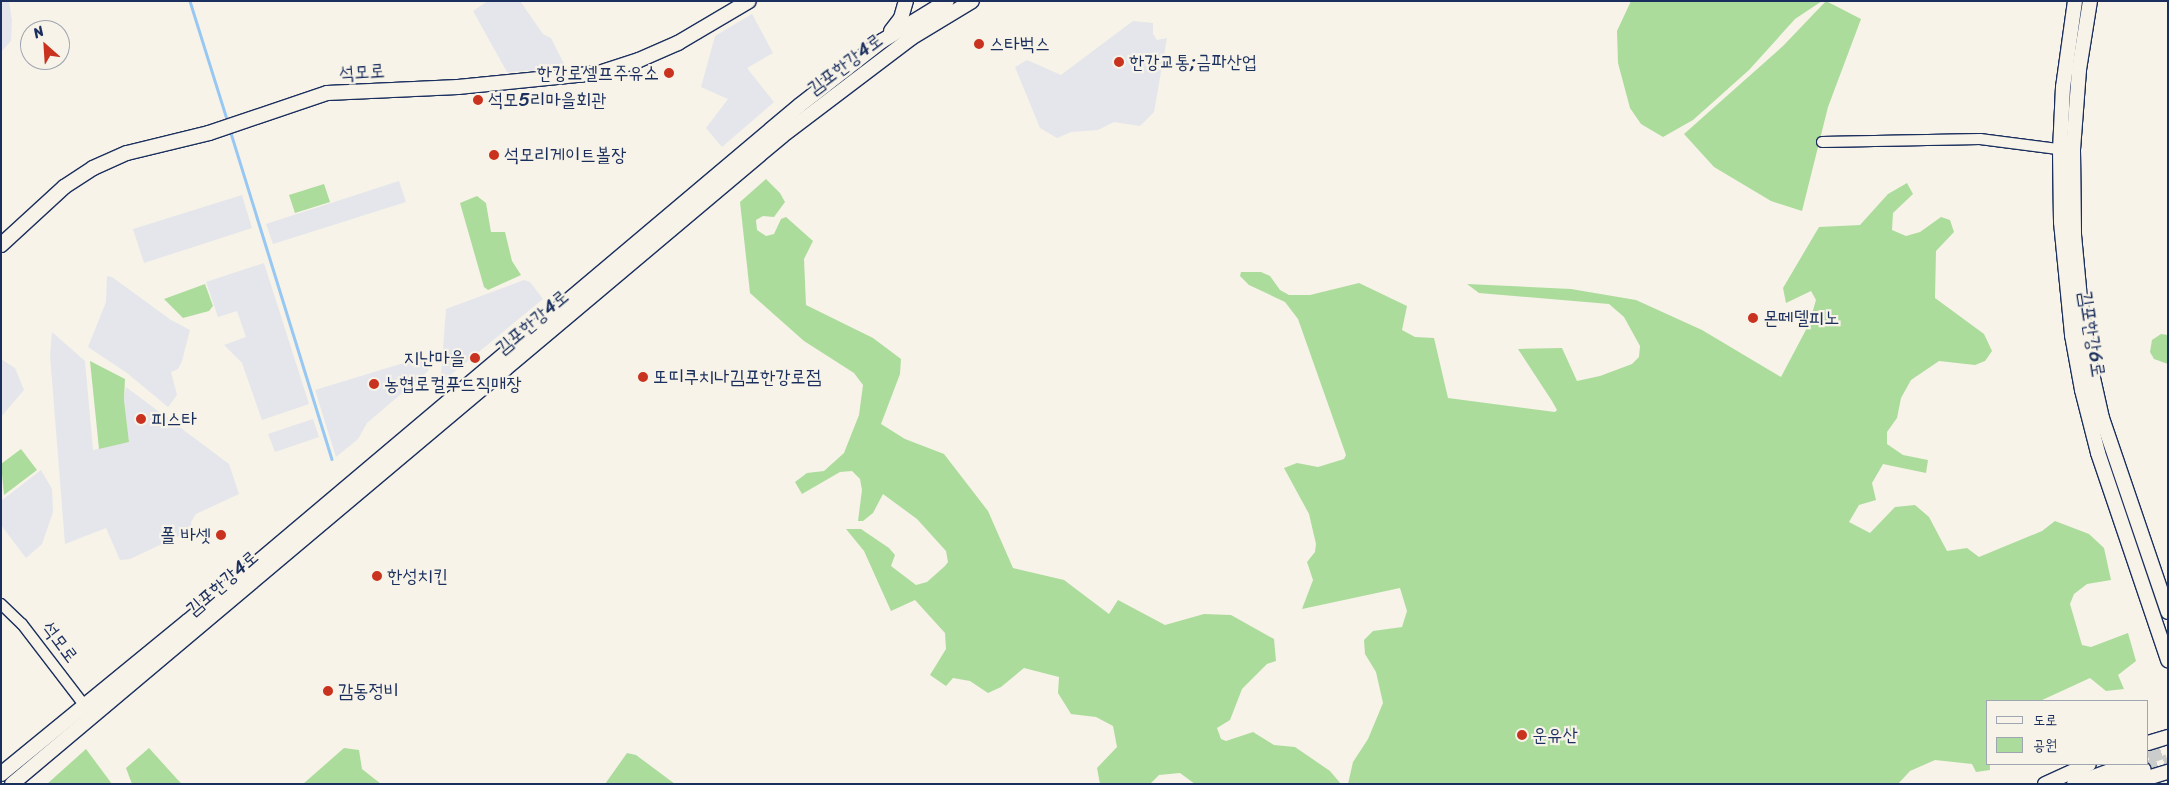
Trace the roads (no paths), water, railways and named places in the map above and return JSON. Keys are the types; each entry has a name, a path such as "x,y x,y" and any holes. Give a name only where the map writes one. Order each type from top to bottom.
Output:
{"street":[{"name":"석모로","path":"1,245 64,187 93,168 128,153 209,133 327,93 458,87 599,73 639,60 678,42 749,1"},
{"path":"882,41 900,18 906,1"},
{"name":"김포한강4로","path":"1,774 85,706 800,104 927,6 947,1"},
{"name":"김포한강4로","path":"12,784 782,136 911,38 972,1"},
{"name":"김포한강6로","path":"2075,1 2063,87 2074,235 2094,387 2168,612"},
{"name":"김포한강6로","path":"2090,1 2067,150 2065,274 2082,390 2098,453 2168,660"},
{"path":"1822,142 1980,140 2067,150"},
{"name":"석모로","path":"1,604 22,624 85,706"},
{"path":"2149,743 2168,737"},
{"path":"2045,784 2087,765"},
{"path":"2074,784 2126,765"},
{"path":"2128,784 2147,768"},
{"path":"2100,784 2147,768 2168,772"}],"waterway":[{"path":"190,1 227,119"},
{"path":"231,133 332,459"}],"tunnel":[{"path":"2149,757 2168,750"},
{"path":"2144,769 2168,761"}],"place":[{"name":"스타벅스","path":"979,44"},
{"name":"한강교통;금파산업","path":"1119,62"},
{"name":"한강로셀프주유소","path":"669,73"},
{"name":"석모5리마을회관","path":"478,100"},
{"name":"석모리게이트볼장","path":"494,155"},
{"name":"몬떼델피노","path":"1753,318"},
{"name":"지난마을","path":"475,358"},
{"name":"또띠쿠치나김포한강로점","path":"643,377"},
{"name":"농협로컬푸드직매장","path":"374,384"},
{"name":"피스타","path":"141,419"},
{"name":"폴 바셋","path":"221,535"},
{"name":"한성치킨","path":"377,576"},
{"name":"감동정비","path":"328,691"},
{"name":"운유산","path":"1522,735"}]}
